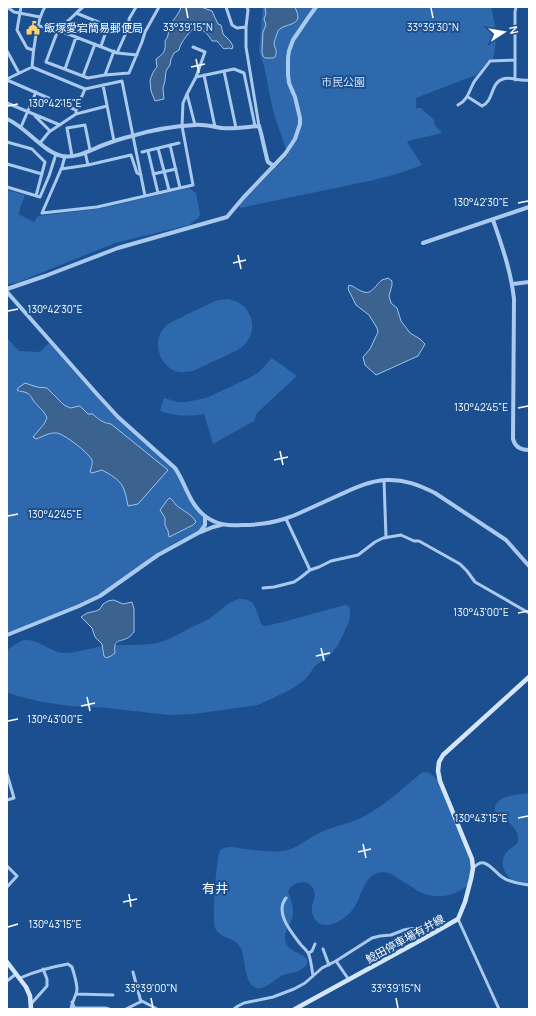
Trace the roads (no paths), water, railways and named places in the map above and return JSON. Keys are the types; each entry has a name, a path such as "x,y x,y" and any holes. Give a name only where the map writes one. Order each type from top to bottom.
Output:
{"main road":[{"name":"鯰田停車場有井線","path":"295,1009 458,919 465,902 471,879 473,868 472,859 440,782 438,771 440,762 443,755 456,742 529,677"},
{"path":"7,962 28,991 31,1006"}],"street":[{"path":"21,7 17,30 27,48 33,50"},
{"path":"32,67 33,50 40,17 45,7"},
{"path":"83,7 58,28 46,62 88,78 105,74 129,73 145,32 160,7"},
{"path":"105,74 129,26 129,19 136,7"},
{"path":"226,7 232,25 237,28 246,27"},
{"path":"247,7 246,46 257,126"},
{"path":"7,289 118,248 226,217 285,154 295,139 300,124 295,97 289,82 289,51 300,28 316,7"},
{"path":"515,80 516,7"},
{"path":"7,8 14,12 40,17"},
{"path":"76,13 108,26 101,46"},
{"path":"39,26 46,28 58,28 76,37 116,52 137,55"},
{"path":"129,26 145,32"},
{"path":"65,69 76,37"},
{"path":"83,76 95,44"},
{"path":"65,156 42,213 97,207 194,185 182,126 183,103 196,77 205,52 193,47"},
{"path":"7,51 19,73"},
{"path":"458,106 468,97 474,82 490,61 515,60"},
{"path":"7,79 32,67 85,89 122,81 145,196"},
{"path":"196,77 234,68 244,73 257,126 262,133 267,159 268,162 274,166"},
{"path":"224,71 236,128"},
{"path":"204,75 216,127"},
{"path":"468,97 482,106 488,102 495,86 499,81 507,78 524,81 529,80"},
{"path":"7,79 76,112"},
{"path":"103,85 114,141"},
{"path":"76,112 85,89"},
{"path":"21,127 36,92"},
{"path":"188,94 195,125"},
{"path":"7,103 60,124"},
{"path":"40,143 50,131 76,112 107,106"},
{"path":"32,114 50,131"},
{"path":"7,119 21,127 49,151 65,156 72,156 133,136 182,126 205,125 236,128 257,126"},
{"path":"72,156 67,128 85,125 90,150"},
{"path":"7,142 32,149 45,162 36,196"},
{"path":"142,152 179,143"},
{"path":"170,145 180,188"},
{"path":"158,148 169,190"},
{"path":"148,150 158,193"},
{"path":"85,152 88,165"},
{"path":"7,187 40,197 56,154"},
{"path":"61,168 88,165 131,155 137,173 141,175"},
{"path":"7,164 42,174"},
{"path":"153,174 176,169"},
{"path":"423,243 529,207"},
{"path":"493,220 513,284 513,436 517,447 524,450 529,450"},
{"path":"513,284 529,282"},
{"path":"7,292 118,417 175,468 181,476 193,503 197,508 212,521 222,525"},
{"path":"384,480 386,538"},
{"path":"7,635 80,606 100,596 158,555 213,526 253,525 286,519 369,482 384,480 408,482 435,493 506,540 529,566"},
{"path":"200,532 206,520 205,516"},
{"path":"286,519 310,570"},
{"path":"263,588 294,582 310,570 330,562 358,555 375,542 401,535 414,541 419,541 460,564 475,582 529,613"},
{"path":"7,774 14,798 7,800"},
{"path":"473,868 483,862 502,877 529,885"},
{"path":"7,866 17,876 7,886"},
{"path":"286,898 283,903 282,910 284,918 309,954 313,976"},
{"path":"458,919 499,1009"},
{"path":"234,1009 244,1003 280,995 305,983 322,968 336,961 372,938 391,935 410,929 450,924"},
{"path":"309,954 315,944"},
{"path":"323,949 329,965"},
{"path":"336,961 349,980"},
{"path":"20,978 43,969 68,964 70,965 77,984 76,994 72,1002 71,1009"},
{"path":"31,1006 47,986 47,980 43,969"},
{"path":"133,972 141,1002"},
{"path":"7,982 16,974"},
{"path":"76,994 113,995"},
{"path":"126,1009 142,1001 157,1009"},
{"path":"72,1002 76,1008 109,1009"}],"place":[{"name":"飯塚愛宕簡易郵便局","path":"33,28"}],"district":[{"name":"有井","path":"215,888"}],"park label":[{"name":"市民公園","path":"343,82"}]}
